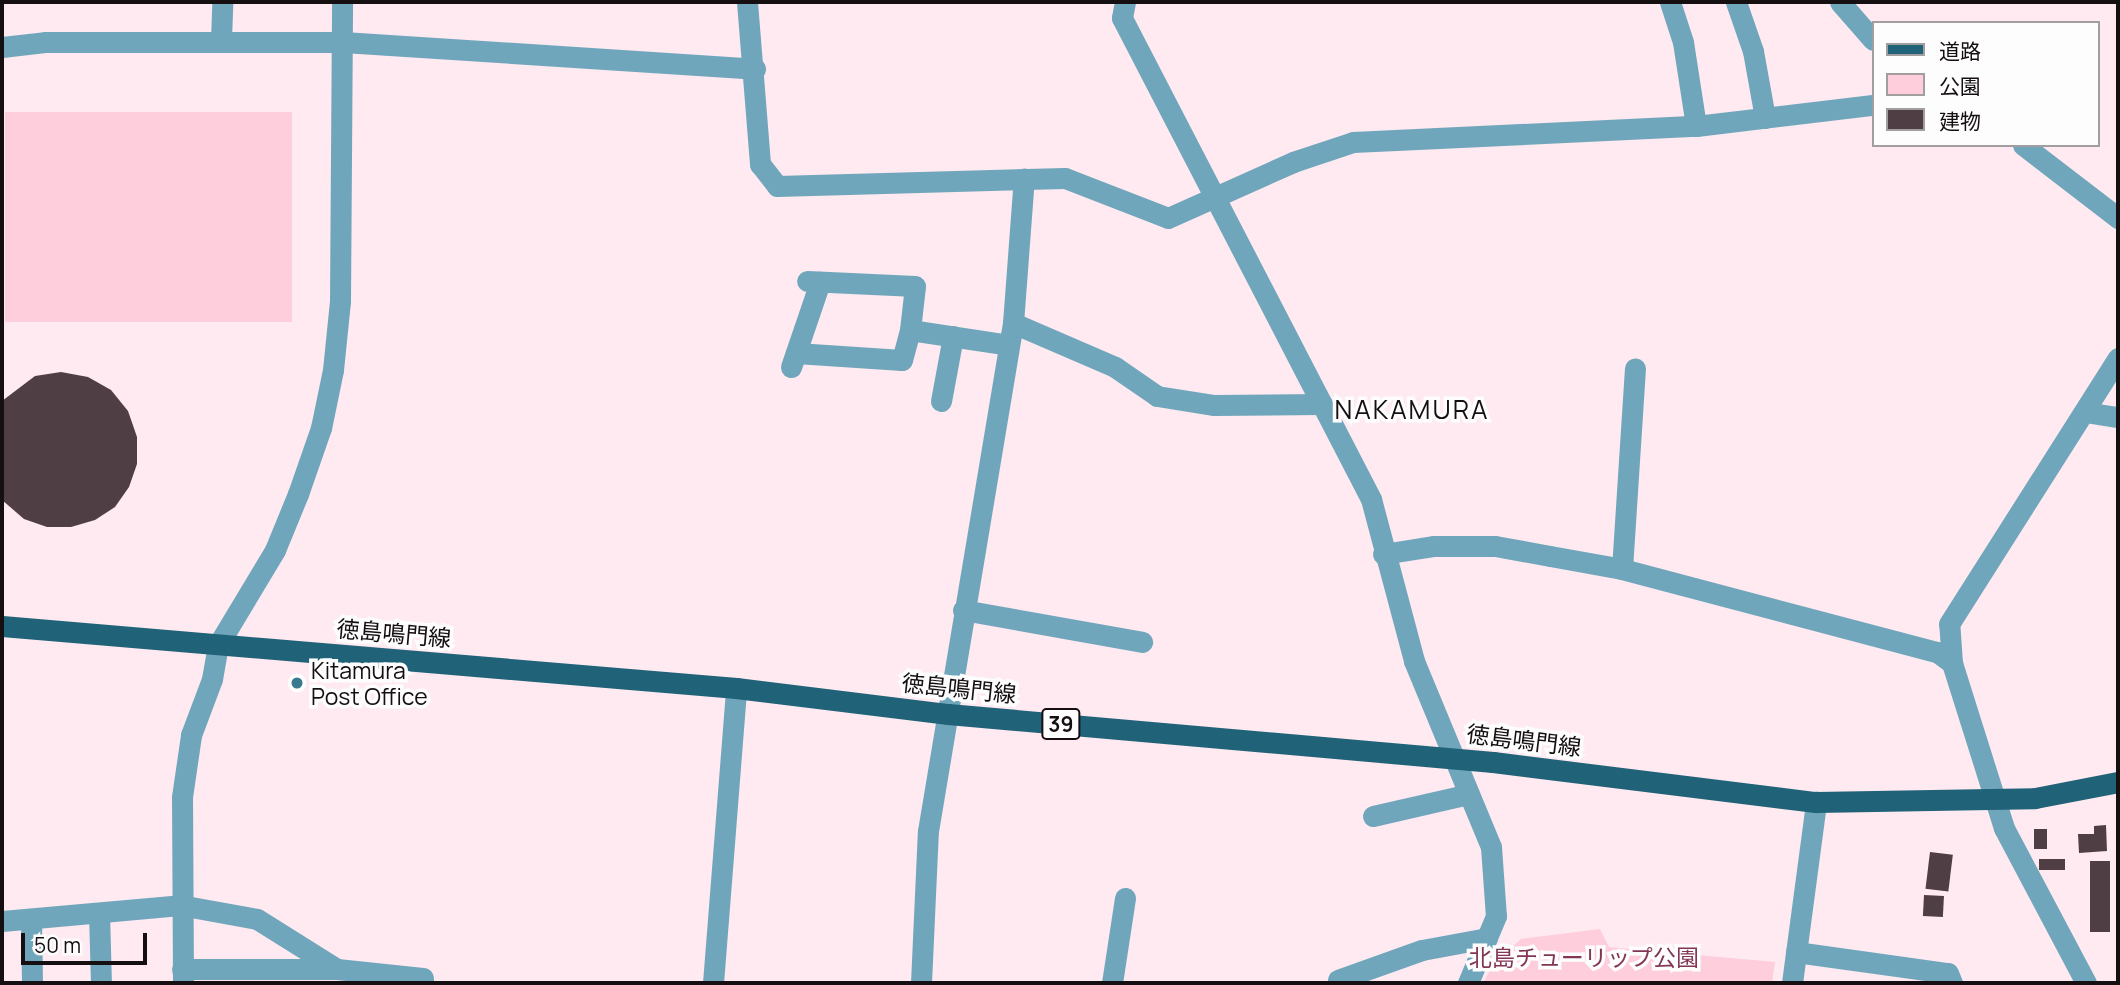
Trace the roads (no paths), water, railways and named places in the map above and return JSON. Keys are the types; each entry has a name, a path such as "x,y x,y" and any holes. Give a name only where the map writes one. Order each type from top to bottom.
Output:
{"main road":[{"name":"徳島鳴門線","path":"2,626 736,688 948,714 1454,758 1816,802 2035,798 2118,782"}],"street":[{"path":"221,40 222,2"},
{"path":"342,2 340,301 333,370 298,494 275,550 218,645 212,679 186,758 180,905 182,976 337,969 423,978 423,983"},
{"path":"747,2 755,69 760,164 777,186 1065,178 1168,218 1293,162 1353,142 1696,126 1871,105"},
{"path":"1125,2 1122,18 1371,499 1383,554 1414,661 1491,847 1498,898 1488,937 1468,983"},
{"path":"1670,2 1683,42 1696,126"},
{"path":"1736,2 1753,51 1765,118"},
{"path":"1840,2 1871,38"},
{"path":"2,47 45,41 343,42 755,69"},
{"path":"2026,147 2118,218"},
{"path":"921,983 928,831 1013,323 1024,178"},
{"path":"813,281 915,286 910,330 902,360 794,360 813,281"},
{"path":"1013,323 1115,368 1157,396 1214,405 1322,404"},
{"path":"910,330 1009,345"},
{"path":"941,401 953,336"},
{"path":"2086,983 2032,885 1993,798 1952,663 1949,624 2118,358"},
{"path":"1622,569 1635,368"},
{"path":"2085,412 2118,417"},
{"path":"1383,554 1434,546 1495,546 1622,569 1937,652 1952,663"},
{"path":"963,610 1142,642"},
{"path":"713,983 736,688"},
{"path":"1373,816 1469,794"},
{"path":"1792,983 1816,802"},
{"path":"1112,983 1125,898"},
{"path":"2,921 180,905 257,919 337,969"},
{"path":"99,913 101,983"},
{"path":"31,919 32,983"},
{"path":"1338,980 1422,950 1488,937"},
{"path":"1796,952 1948,973 1952,983"}],"place":[{"name":"Kitamura Post Office","path":"297,683"}],"district":[{"name":"NAKAMURA","path":"1412,410"}],"park label":[{"name":"北島チューリップ公園","path":"1584,957"}]}
